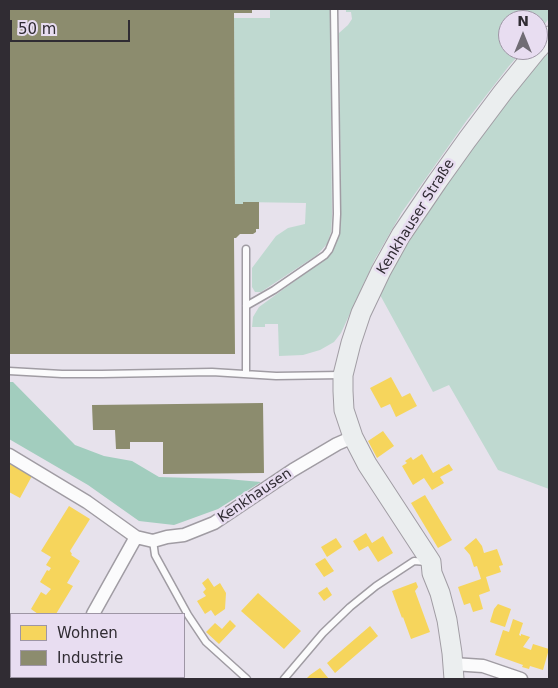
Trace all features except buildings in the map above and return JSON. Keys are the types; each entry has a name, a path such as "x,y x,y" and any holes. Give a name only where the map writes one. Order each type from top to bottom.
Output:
{"street":[{"name":"Kenkhauser Straße","path":"454,672 447,620 440,593 432,573 431,562 367,464 352,437 344,410 344,375 360,313 401,235 467,140 530,60"},
{"name":"Kenkhausen","path":"9,455 86,502 136,537 153,541 184,535 214,523 293,470 352,437"},
{"path":"94,613 136,537"},
{"path":"454,672 483,666 521,679"}],"lane":[{"path":"246,306 274,290 324,255 329,250 336,233 334,9"},
{"path":"246,249 246,374"},
{"path":"9,371 86,374 212,372 276,376 344,375"},
{"path":"153,541 155,555 206,642 247,679"},
{"path":"284,679 323,633 350,606 414,561 431,562"}],"green space":[{"path":"270,9 330,9 332,217 331,232 327,244 317,255 261,292 255,292 252,287 252,268 276,236 288,228 305,224 306,203 243,202 243,204 235,204 234,18 270,18"},
{"path":"346,9 549,9 549,18 548,19 548,10 498,10 498,60 514,60 467,120 402,212 375,259 341,333 334,342 320,350 303,355 279,356 278,324 252,327 253,317 259,307 322,261 334,248 339,235 341,217 339,33 352,19 351,12 346,12"},
{"path":"549,49 549,489 498,470 449,385 433,392 379,293 410,240 445,187 510,94 539,60 548,60"},
{"path":"9,382 13,382 75,445 104,456 132,461 159,477 261,482 218,509 174,525 139,521 88,485 9,439"}]}
